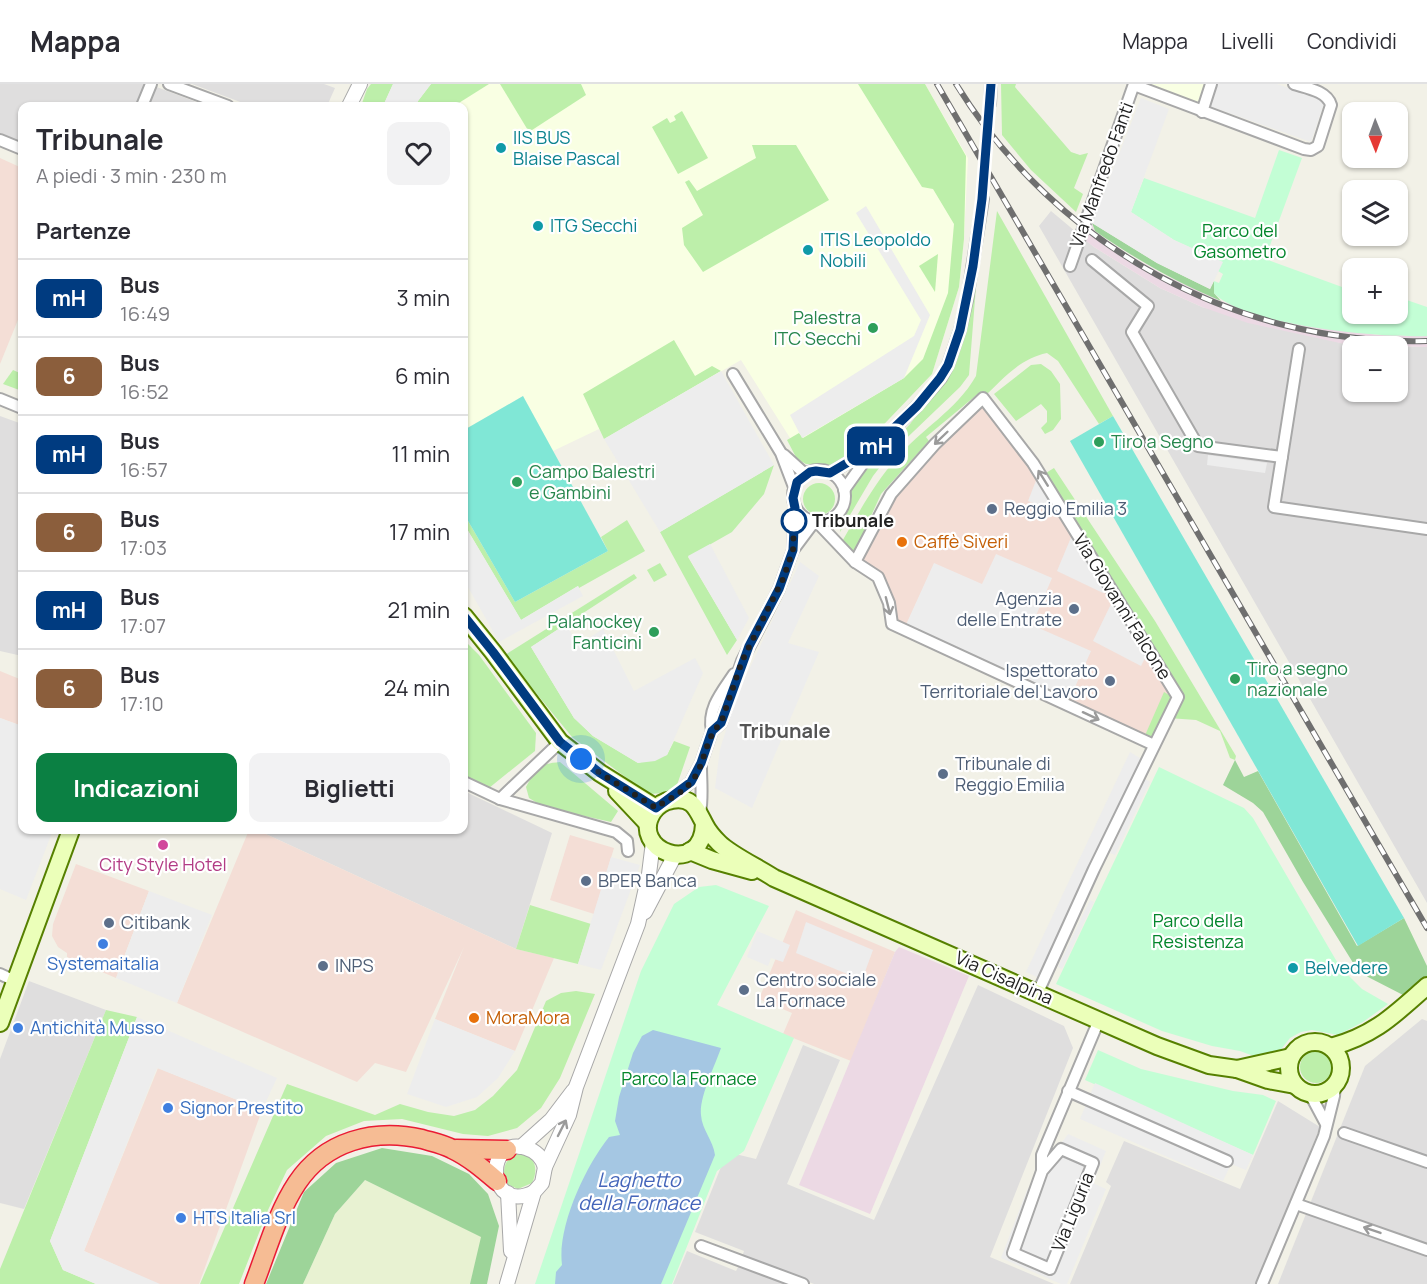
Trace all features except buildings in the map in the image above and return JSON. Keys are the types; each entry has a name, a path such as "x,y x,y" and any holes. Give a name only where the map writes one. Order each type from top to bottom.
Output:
{"highway":[{"path":"254,1284 297,1183 322,1155 339,1145 356,1138 393,1135 417,1138 452,1148 514,1148"},
{"path":"452,1148 478,1165 502,1187"}],"main road":[{"name":"Via Cisalpina","path":"468,621 560,742 600,773 648,824 653,842 667,853 683,853 774,878 1157,1046 1209,1065 1237,1069 1268,1080 1295,1085 1301,1091 1310,1094"},
{"name":"Via Cisalpina","path":"600,773 662,804 678,799 687,801 694,806 721,845 774,878"},
{"path":"648,824 662,804"},
{"path":"683,853 701,840 702,818"},
{"path":"0,1023 8,978 69,834"},
{"name":"Via Cisalpina","path":"1237,1069 1291,1057 1301,1046 1309,1043 1316,1042 1331,1047 1368,1034 1390,1019 1427,986"},
{"name":"Via Cisalpina","path":"1338,1077 1368,1034"},
{"path":"1310,1094 1324,1093 1338,1077 1336,1053 1331,1047"},
{"path":"1291,1057 1289,1071 1295,1085"}],"street":[{"path":"144,102 152,84"},
{"path":"169,84 217,102"},
{"path":"351,102 360,84"},
{"path":"990,104 991,84"},
{"path":"1202,112 1211,84"},
{"path":"1134,85 1202,112 1304,149 1313,150 1318,146 1331,102 1322,94 1294,84"},
{"name":"Via Manfredo Fanti","path":"1070,266 1134,85"},
{"path":"0,140 18,147"},
{"path":"844,490 874,447 917,406 948,365 967,300 982,199"},
{"path":"1092,260 1148,306 1132,332 1198,446 1282,457"},
{"path":"1299,349 1275,507 1427,530"},
{"path":"662,804 691,782 701,763 712,731 710,719 715,702 742,661 779,589 793,550 794,487 781,453 733,374"},
{"name":"Via Giovanni Falcone","path":"855,562 891,494 935,444 983,398 1033,463 1178,697 1094,869 1038,992"},
{"path":"0,399 18,406"},
{"path":"830,473 874,447"},
{"path":"781,453 805,474"},
{"path":"793,550 815,522 832,519 843,507 845,500 840,481 830,473 816,471 805,474 794,487"},
{"path":"795,508 804,518 815,522 855,562 878,577 889,603 892,624 1154,745"},
{"path":"832,519 837,543"},
{"path":"500,799 560,742"},
{"path":"701,763 701,788 704,794 702,818"},
{"path":"468,784 500,799 616,832 627,841 628,851"},
{"path":"502,1187 525,1196 534,1192 542,1183 544,1167 569,1115 576,1087 638,924 649,874 653,842"},
{"path":"638,924 683,853"},
{"name":"Via Liguria","path":"1042,1171 1061,1149 1093,1163 1050,1269 1013,1253 1042,1171 1042,1155 1099,1020"},
{"path":"1263,1284 1324,1136 1338,1077"},
{"path":"509,1279 511,1233 502,1187 495,1167 497,1160 551,1120 576,1087"},
{"path":"1068,1091 1227,1161"},
{"path":"1310,1094 1326,1124"},
{"path":"1344,1133 1427,1162"},
{"path":"514,1148 535,1152 544,1167"},
{"path":"509,1279 534,1192"},
{"path":"1296,1204 1427,1250"},
{"path":"701,1246 803,1284"}],"shaded area":[{"path":"0,84 144,84 137,102 18,102 18,141 0,134"},
{"path":"192,84 324,84 335,88 329,102 240,102"},
{"path":"393,84 431,84 418,102 385,102"},
{"path":"431,84 925,84 968,158 959,287 932,374 797,449 741,360 605,438 599,429 553,451 523,396 468,428 468,102 419,102"},
{"path":"1144,84 1210,84 1202,109"},
{"path":"1217,84 1277,84 1325,101 1311,142 1209,106"},
{"path":"154,86 196,102 148,102"},
{"path":"1141,98 1169,109 1131,212 1174,240 1223,262 1210,289 1157,263 1092,223"},
{"path":"0,158 18,166 18,320 0,364"},
{"path":"866,206 930,315 904,378 802,438 790,415 914,336 921,320 856,213"},
{"path":"1051,211 1094,247 1160,288 1202,307 1342,343 1342,402 1408,402 1408,346 1427,347 1427,903 1039,226"},
{"path":"1092,223 1095,232 1131,256 1166,276 1221,301 1285,321 1378,335 1427,336 1427,347 1408,347 1408,336 1342,336 1342,343 1248,323 1202,307 1160,288 1086,241"},
{"path":"721,371 774,465 660,532 604,439"},
{"name":"Campo Balestri e Gambini","path":"523,396 608,551 515,602 468,521 468,428"},
{"path":"983,398 1033,463 1176,699 1154,745 892,624 878,577 855,562 891,494"},
{"path":"0,416 18,423 18,655 0,651"},
{"name":"Tiro a segno nazionale","path":"1113,416 1404,918 1358,946 1070,441"},
{"path":"1208,455 1267,463 1265,473 1207,465"},
{"path":"1037,478 1059,514 1028,501"},
{"path":"468,531 521,620 578,586 583,596 499,642 468,587"},
{"path":"1072,535 1105,588 1103,593 1057,571"},
{"path":"710,544 749,618 737,640 688,556"},
{"path":"996,554 1052,578 1032,625 1091,651 1067,705 904,629 934,563 982,584"},
{"path":"800,562 819,576 788,643 819,652 752,808 715,788 720,749 738,693"},
{"path":"1112,602 1146,656 1141,666 1093,641"},
{"path":"566,624 578,645 603,629 634,691 695,658 703,673 667,755 655,761 638,763 593,736 574,718 531,647"},
{"path":"0,671 18,678 18,725 0,718"},
{"path":"0,718 18,725 18,834 51,834 26,900 0,889"},
{"path":"1130,752 1143,760 1039,978 1026,972"},
{"path":"1145,779 1150,782 1115,855 1110,853"},
{"path":"468,793 552,833 516,949 266,834 468,834"},
{"name":"INPS","path":"247,834 266,834 516,949 554,958 515,1051 435,1019 464,947 406,1072 375,1063 357,1082 177,1003"},
{"path":"570,835 614,848 594,914 550,900"},
{"path":"611,857 640,865 601,970 578,964"},
{"path":"76,864 149,891 116,978 67,957 67,953 58,947 52,936 53,924"},
{"path":"149,891 212,915 177,1003 116,978"},
{"path":"1090,900 1094,902 1062,969 1058,967"},
{"path":"796,910 895,952 851,1061 783,1034 792,1013 759,999"},
{"path":"806,922 873,950 862,980 796,953"},
{"path":"757,931 790,945 783,962 771,958 768,966 747,957"},
{"path":"899,947 969,976 870,1214 799,1185"},
{"path":"29,981 106,1010 24,1209 0,1203 0,1059"},
{"path":"978,985 1064,1026 1073,1048 990,1257 1054,1284 814,1284 742,1257 744,1251 695,1232 727,1152 756,1159 803,1045 840,1060 787,1184 874,1220"},
{"path":"137,1017 277,1078 262,1110 157,1068 84,1251 160,1284 96,1284 63,1270 50,1241"},
{"path":"435,1019 515,1051 498,1078 477,1097 446,1107 407,1094"},
{"path":"1422,1019 1427,1021 1427,1284 1278,1284 1365,1066"},
{"path":"158,1068 262,1110 199,1284 158,1284 84,1251"},
{"path":"1095,1083 1253,1155 1246,1170 1231,1164 1223,1181 1080,1119"},
{"path":"1278,1101 1320,1127 1256,1284 1070,1284 1111,1186 1106,1182 1124,1141 1240,1189"},
{"path":"1068,1134 1106,1151 1093,1183 1106,1189 1067,1284 1061,1284 1001,1258 1027,1190"},
{"path":"365,1180 482,1237 470,1284 303,1284 335,1214"},
{"path":"687,1251 736,1271 739,1265 786,1284 673,1284"}],"green space":[{"path":"371,84 393,84 385,102 362,102"},
{"path":"431,84 489,84 460,102 418,101"},
{"path":"500,84 581,84 586,95 529,132"},
{"path":"858,84 925,84 966,156 964,239 959,287 932,374 868,441 835,465 806,464 797,459 787,440 799,433 803,438 904,378 923,359 948,293 954,224 933,189 922,187"},
{"path":"1001,84 1016,84 1015,87 1071,152 1080,155 1088,153 1074,188 1083,194 1076,212 1031,170 1002,135"},
{"path":"682,111 708,158 678,174 652,127 667,118 670,123 676,120 674,116"},
{"path":"752,145 796,145 829,200 703,272 684,245 682,228 703,215 685,182 689,180 697,191 756,158"},
{"name":"Parco del Gasometro","path":"1279,150 1302,158 1265,259 1342,287 1342,324 1408,324 1408,300 1427,307 1427,336 1379,335 1315,328 1254,314 1230,304 1214,293 1214,281 1219,283 1223,274 1218,271 1222,262 1174,240 1131,212 1144,178 1255,218"},
{"path":"997,211 1113,416 1099,424 1058,361 1047,353 1028,360 1012,370 983,398 979,393 926,437 929,441 881,494 852,558 840,545 873,490 896,459 959,400 976,376"},
{"path":"1092,223 1157,263 1210,289 1214,281 1214,293 1221,301 1172,278 1125,251 1095,231"},
{"path":"938,254 935,292 919,266"},
{"path":"977,274 969,375 960,387 890,454 873,476 840,532 855,481 910,424 953,370 966,328"},
{"path":"674,340 695,376 712,366 721,371 604,439 583,394"},
{"path":"1041,364 1051,371 1060,384 1061,419 1053,430 1045,434 1041,428 1047,422 1047,411 1041,404 1016,421 994,394 1031,365"},
{"path":"13,370 18,372 18,390 3,384"},
{"path":"774,465 764,494 732,532 688,557 737,640 727,655 660,532"},
{"path":"1054,468 1155,621 1236,756 1235,760 1230,758 1220,731 1196,720 1168,718 1147,759 1143,740 1164,692 1176,699 1041,476"},
{"path":"819,483 831,487 835,499 831,511 819,515 807,511 803,499 807,487"},
{"path":"627,520 645,551 579,588 578,586 521,620 468,531 468,521 515,602 608,551 601,537"},
{"path":"660,563 667,575 654,582 647,570"},
{"path":"634,574 637,578 531,647 574,718 593,736 638,763 667,755 674,741 690,747 677,785 666,793 648,794 572,737 505,655"},
{"path":"468,644 479,655 536,733 535,751 489,788 468,778"},
{"path":"1235,760 1244,777 1258,771 1357,946 1404,918 1427,966 1427,977 1405,996 1368,977 1355,966 1263,812 1253,803 1223,785"},
{"path":"560,762 618,811 611,822 544,807 529,798 526,787 536,771 547,764"},
{"name":"Parco della Resistenza","path":"1159,767 1244,808 1253,818 1340,967 1362,989 1388,1004 1363,1022 1338,1035 1312,1030 1301,1032 1290,1038 1278,1053 1259,1058 1162,1031 1056,984"},
{"name":"Parco la Fornace","path":"716,885 769,906 717,1005 794,1038 744,1151 717,1171 672,1284 535,1284 641,971 674,904 699,887"},
{"path":"530,905 591,924 578,964 516,949"},
{"path":"576,991 595,994 560,1078 541,1108 517,1128 488,1136 463,1134 402,1119 364,1121 326,1136 287,1170 268,1210 239,1284 200,1284 287,1084 375,1115 400,1104 454,1116 475,1110 493,1096 517,1070 546,1001 561,993"},
{"path":"106,1010 137,1017 50,1241 63,1270 96,1284 0,1284 0,1269"},
{"path":"1098,1050 1141,1069 1233,1091 1263,1095 1276,1101 1253,1155 1085,1080"},
{"path":"1316,1051 1327,1056 1332,1067 1327,1078 1316,1083 1305,1078 1300,1067 1305,1056"},
{"path":"382,1148 432,1156 469,1174 488,1194 499,1226 487,1284 470,1284 481,1237 365,1180 335,1214 303,1284 266,1284 304,1192 336,1163"},
{"path":"519,1153 532,1160 535,1173 532,1183 518,1189 507,1184 504,1169 507,1161"}],"water":[{"name":"Laghetto della Fornace","path":"653,1030 721,1048 701,1108 702,1120 715,1155 661,1284 555,1284 556,1272 562,1265 564,1233 568,1216 591,1164 609,1137 620,1135 615,1121 619,1097 633,1053 642,1036"}],"tunnel":[{"path":"983,199 990,104"}],"railway":[{"path":"937,84 1427,928"},
{"path":"956,84 997,142 1045,193 1099,238 1157,275 1220,305 1287,326 1356,338 1427,341"}],"bus line":[{"name":"mH","path":"468,621 560,742 600,773 656,808 691,782 701,763 712,731 721,723 742,661 779,589 793,550 795,508 793,498 797,482 810,472 830,473 874,447 917,406 940,378 955,350 973,266 982,199 991,84"}],"place":[{"name":"IIS BUS Blaise Pascal","path":"501,148"},
{"name":"ITG Secchi","path":"538,226"},
{"name":"ITIS Leopoldo Nobili","path":"808,250"},
{"name":"Palestra ITC Secchi","path":"873,328"},
{"name":"Tiro a Segno","path":"1099,442"},
{"name":"Campo Balestri e Gambini","path":"517,482"},
{"name":"Reggio Emilia 3","path":"992,509"},
{"name":"Tribunale","path":"794,521"},
{"name":"Caffè Siveri","path":"902,542"},
{"name":"Agenzia delle Entrate","path":"1074,609"},
{"name":"Palahockey Fanticini","path":"654,632"},
{"name":"Tiro a segno nazionale","path":"1235,679"},
{"name":"Ispettorato Territoriale del Lavoro","path":"1110,681"},
{"name":"Tribunale di Reggio Emilia","path":"943,774"},
{"name":"City Style Hotel","path":"163,845"},
{"name":"BPER Banca","path":"586,881"},
{"name":"Citibank","path":"109,923"},
{"name":"Systemaitalia","path":"103,944"},
{"name":"INPS","path":"323,966"},
{"name":"Belvedere","path":"1293,968"},
{"name":"Centro sociale La Fornace","path":"744,990"},
{"name":"MoraMora","path":"474,1018"},
{"name":"Antichità Musso","path":"18,1028"},
{"name":"Signor Prestito","path":"168,1108"},
{"name":"HTS Italia Srl","path":"181,1218"}],"district":[{"name":"Tribunale","path":"785,731"}],"route":[{"path":"581,759 656,808 691,782 701,763 712,731 721,723 742,661 779,589 793,550 794,521"}]}
